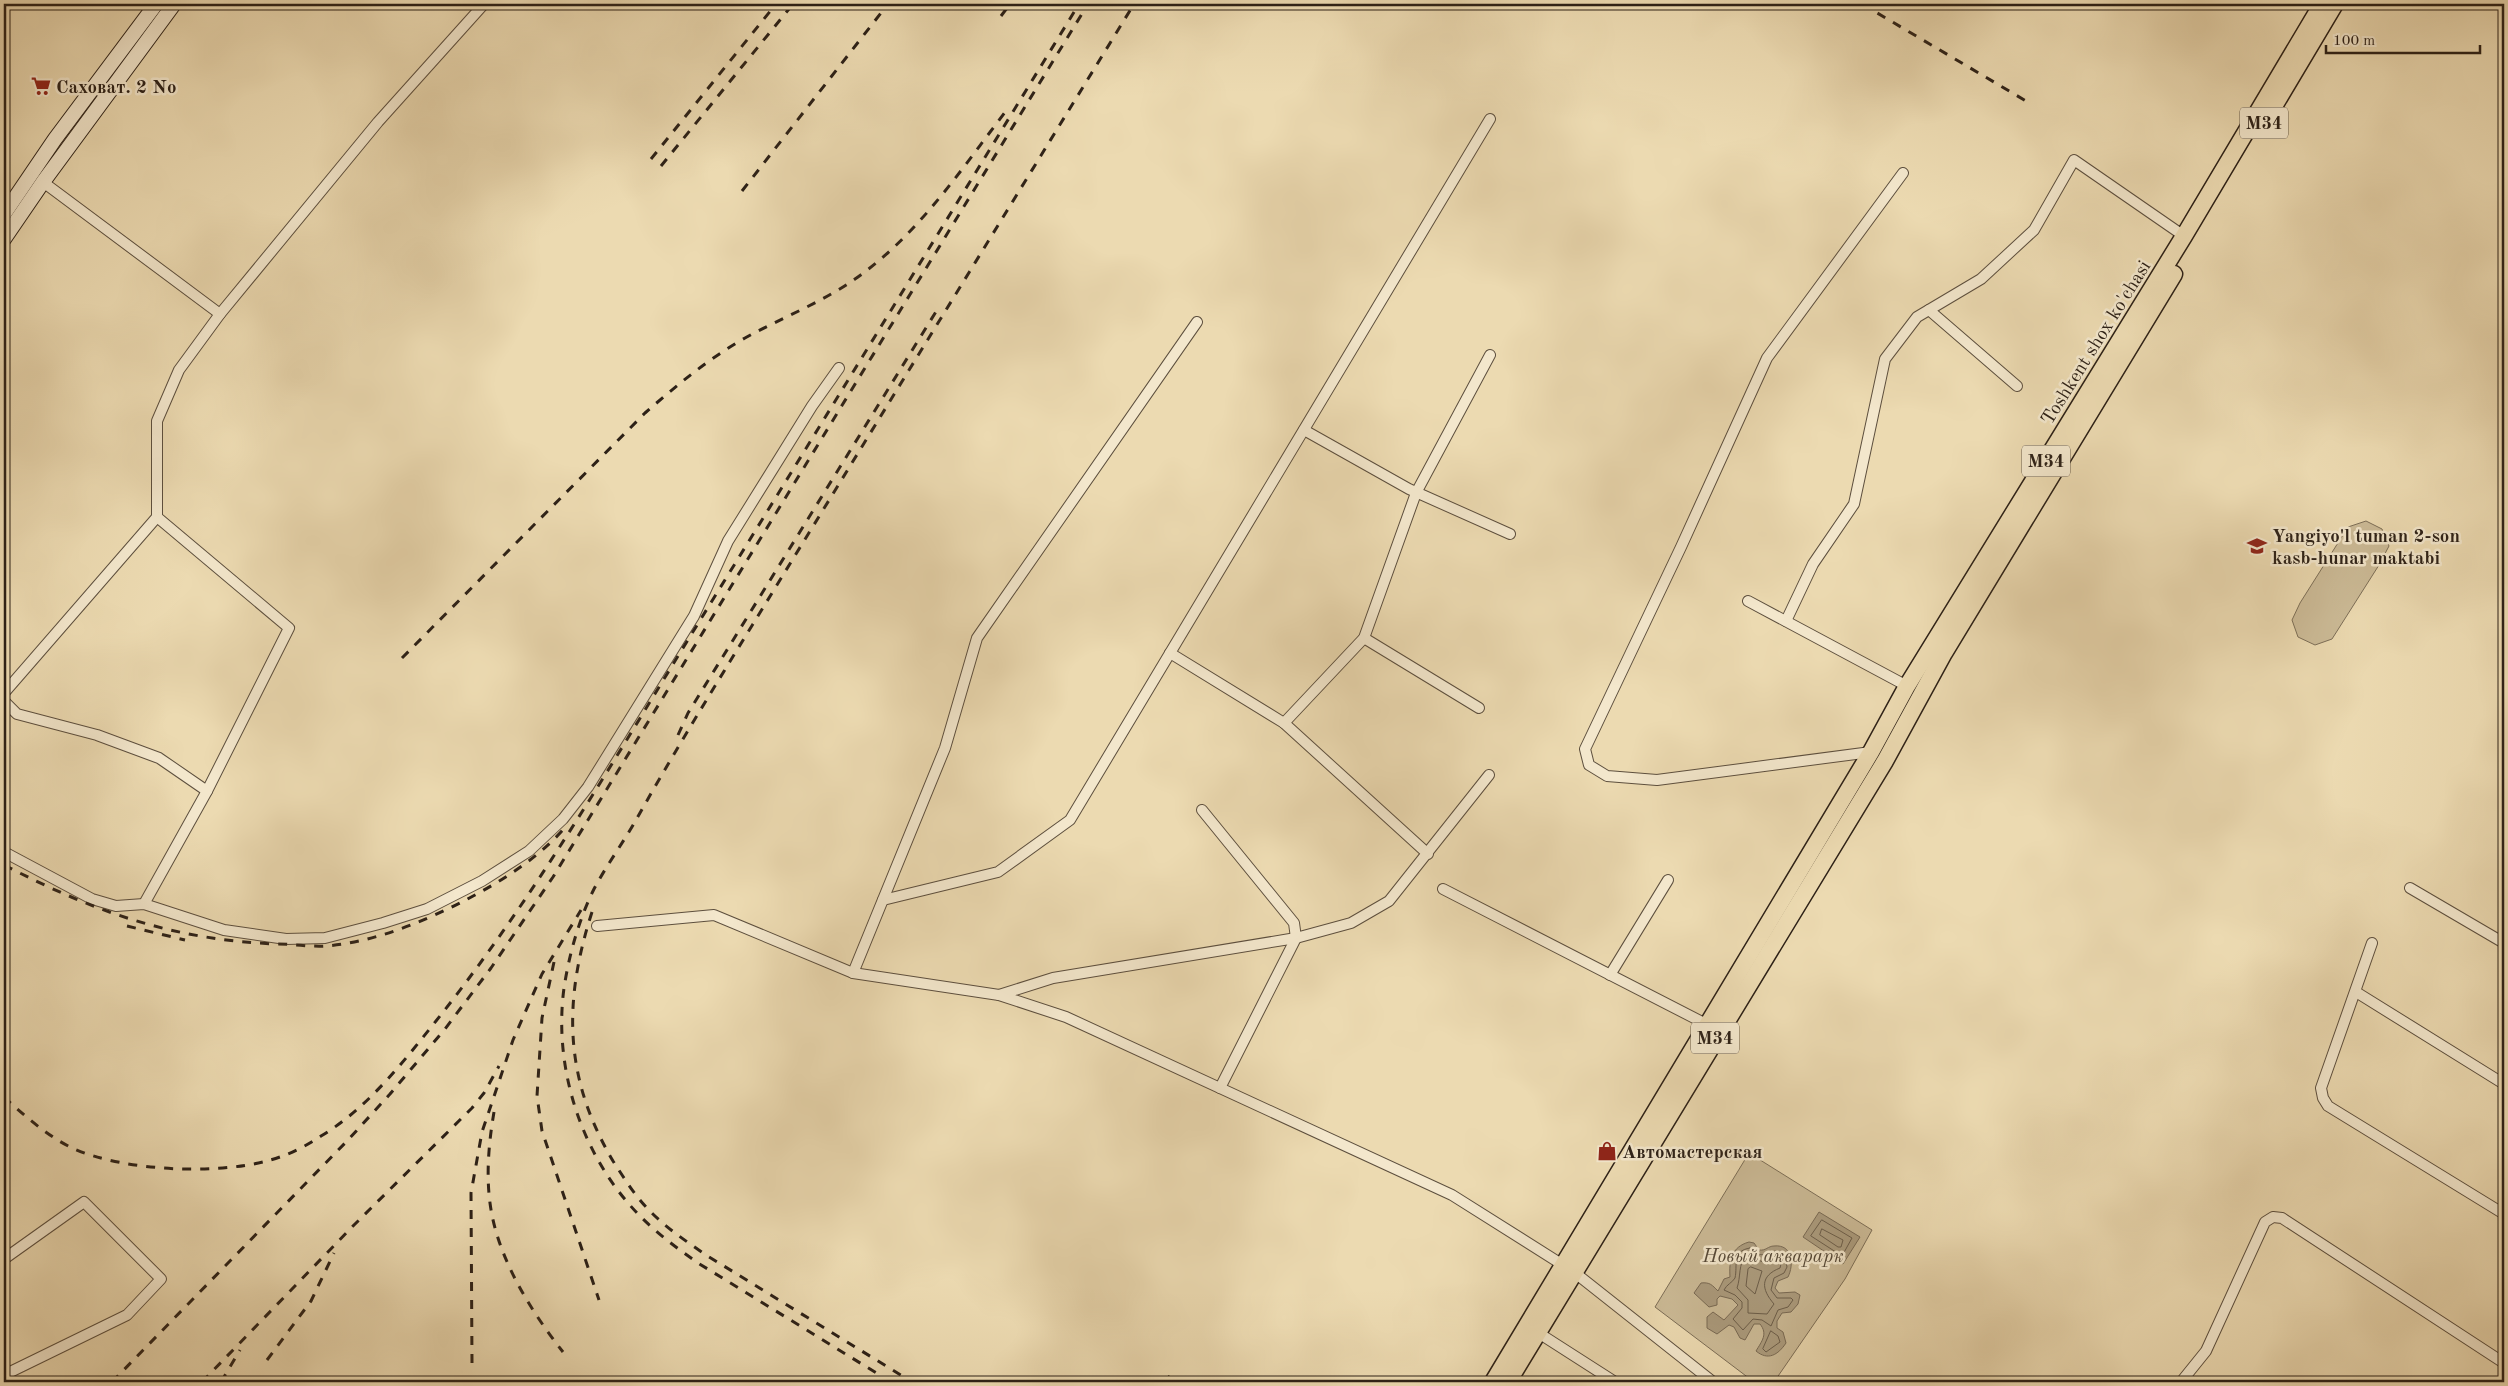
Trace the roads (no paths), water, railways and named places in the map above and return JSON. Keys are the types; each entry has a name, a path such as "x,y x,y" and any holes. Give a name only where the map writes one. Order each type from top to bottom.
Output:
{"main road":[{"path":"4,239 37,178 156,4"},
{"path":"4,214 37,178 174,4"},
{"name":"Toshkent shox ko'chasi","path":"1871,752 1914,689 2322,4"},
{"name":"Toshkent shox ko'chasi","path":"1914,689 1944,653 2335,4"},
{"name":"M34","path":"1493,1382 1568,1268 1885,760 1914,689"},
{"name":"M34","path":"1508,1382 1538,1332 1568,1268 1706,1024 1871,752"}],"street":[{"path":"4,694 157,517 157,421 179,370 220,314 378,122 484,4"},
{"path":"883,900 998,872 1070,820 1490,119"},
{"path":"1786,621 1813,564 1854,504 1885,359 1917,317 1981,279 2034,230 2074,160 2184,236"},
{"path":"1871,752 1657,780 1607,776 1589,765 1585,749 1681,547 1767,358 1903,173"},
{"path":"37,178 220,314"},
{"path":"1929,310 2017,386"},
{"path":"853,973 945,748 977,638 1197,322"},
{"path":"1284,723 1364,638 1416,492 1490,356"},
{"path":"4,852 92,899 116,906 144,904 224,930 286,939 325,938 427,909 482,881 529,851 563,819 588,787 694,616 728,541 812,406 839,368"},
{"path":"1304,430 1416,492 1510,534"},
{"path":"144,904 207,791 289,628 157,517"},
{"path":"1748,601 1914,689"},
{"path":"1364,638 1479,708"},
{"path":"1170,653 1284,723 1428,854"},
{"path":"4,700 17,714 97,735 159,758 207,791"},
{"path":"999,994 1053,978 1296,938 1350,923 1389,901 1489,775"},
{"path":"1202,810 1294,923 1296,938 1220,1088"},
{"path":"1610,975 1668,880"},
{"path":"2410,888 2504,943"},
{"path":"1443,889 1706,1024"},
{"path":"597,926 714,915 853,973 999,994 1066,1017 1452,1195 1568,1268 1713,1382"},
{"path":"2372,943 2321,1088 2323,1098 2328,1106 2504,1214"},
{"path":"2356,992 2504,1084"},
{"path":"4,1259 84,1202 162,1279 127,1315 4,1375"},
{"path":"2181,1382 2206,1351 2264,1222 2272,1216 2282,1218 2504,1362"},
{"path":"1538,1332 1615,1382"}],"water":[{"path":"1819,1212 1860,1237 1843,1264 1803,1237"},
{"path":"1749,1242 1754,1243 1759,1250 1774,1246 1785,1248 1790,1256 1790,1272 1788,1277 1778,1281 1775,1288 1779,1293 1795,1292 1800,1295 1798,1304 1791,1312 1782,1313 1777,1321 1777,1328 1783,1332 1786,1343 1780,1351 1769,1356 1756,1351 1764,1334 1760,1324 1754,1324 1745,1340 1740,1338 1734,1327 1729,1325 1717,1334 1707,1328 1707,1317 1713,1312 1724,1320 1738,1305 1732,1299 1720,1296 1717,1299 1717,1305 1709,1307 1694,1293 1701,1283 1711,1284 1718,1291 1724,1279 1730,1277 1732,1255 1738,1247"}],"railway":[{"path":"651,159 776,4"},
{"path":"661,166 793,4"},
{"path":"742,191 888,4"},
{"path":"1001,16 1010,4"},
{"path":"4,1097 28,1118 62,1143 93,1156 142,1166 195,1169 245,1165 267,1161 288,1154 338,1125 384,1083 469,978 502,933 563,842 1079,4"},
{"path":"112,1382 348,1140 445,1029 491,968 553,877 1088,4"},
{"path":"891,1382 698,1263 654,1229 620,1194 588,1140 576,1111 568,1080 563,1050 562,1019 566,976 579,925 599,880 723,673 1134,4"},
{"path":"1862,4 2026,101"},
{"path":"402,658 645,413 668,393 731,346 842,288 878,262 899,243 955,179 1006,111"},
{"path":"678,735 688,713 937,310"},
{"path":"4,865 70,897 103,910 169,930 203,937 239,941 326,946 379,936 430,917 462,902 519,868 545,848 568,824"},
{"path":"472,1363 471,1193 482,1132 513,1040 542,974 581,910"},
{"path":"592,912 576,977 573,1039 577,1069 585,1100 597,1130 613,1161 639,1199 656,1217 691,1245 912,1382"},
{"path":"127,926 185,940"},
{"path":"554,962 542,1018 537,1096 542,1131 599,1300"},
{"path":"202,1382 354,1225 472,1108 484,1093 499,1066"},
{"path":"494,1112 488,1169 490,1203 494,1223 507,1263 527,1301 563,1352"},
{"path":"267,1360 311,1301 334,1253"},
{"path":"221,1382 240,1350"},
{"path":"1163,1382 1170,1376"}],"place":[{"name":"Саховат. 2 No","path":"41,86"},
{"name":"Yangiyo'l tuman 2-son kasb-hunar maktabi","path":"2257,546"},
{"name":"Автомастерская","path":"1607,1151"}],"park label":[{"name":"Новый акварарк","path":"1773,1255"}]}
